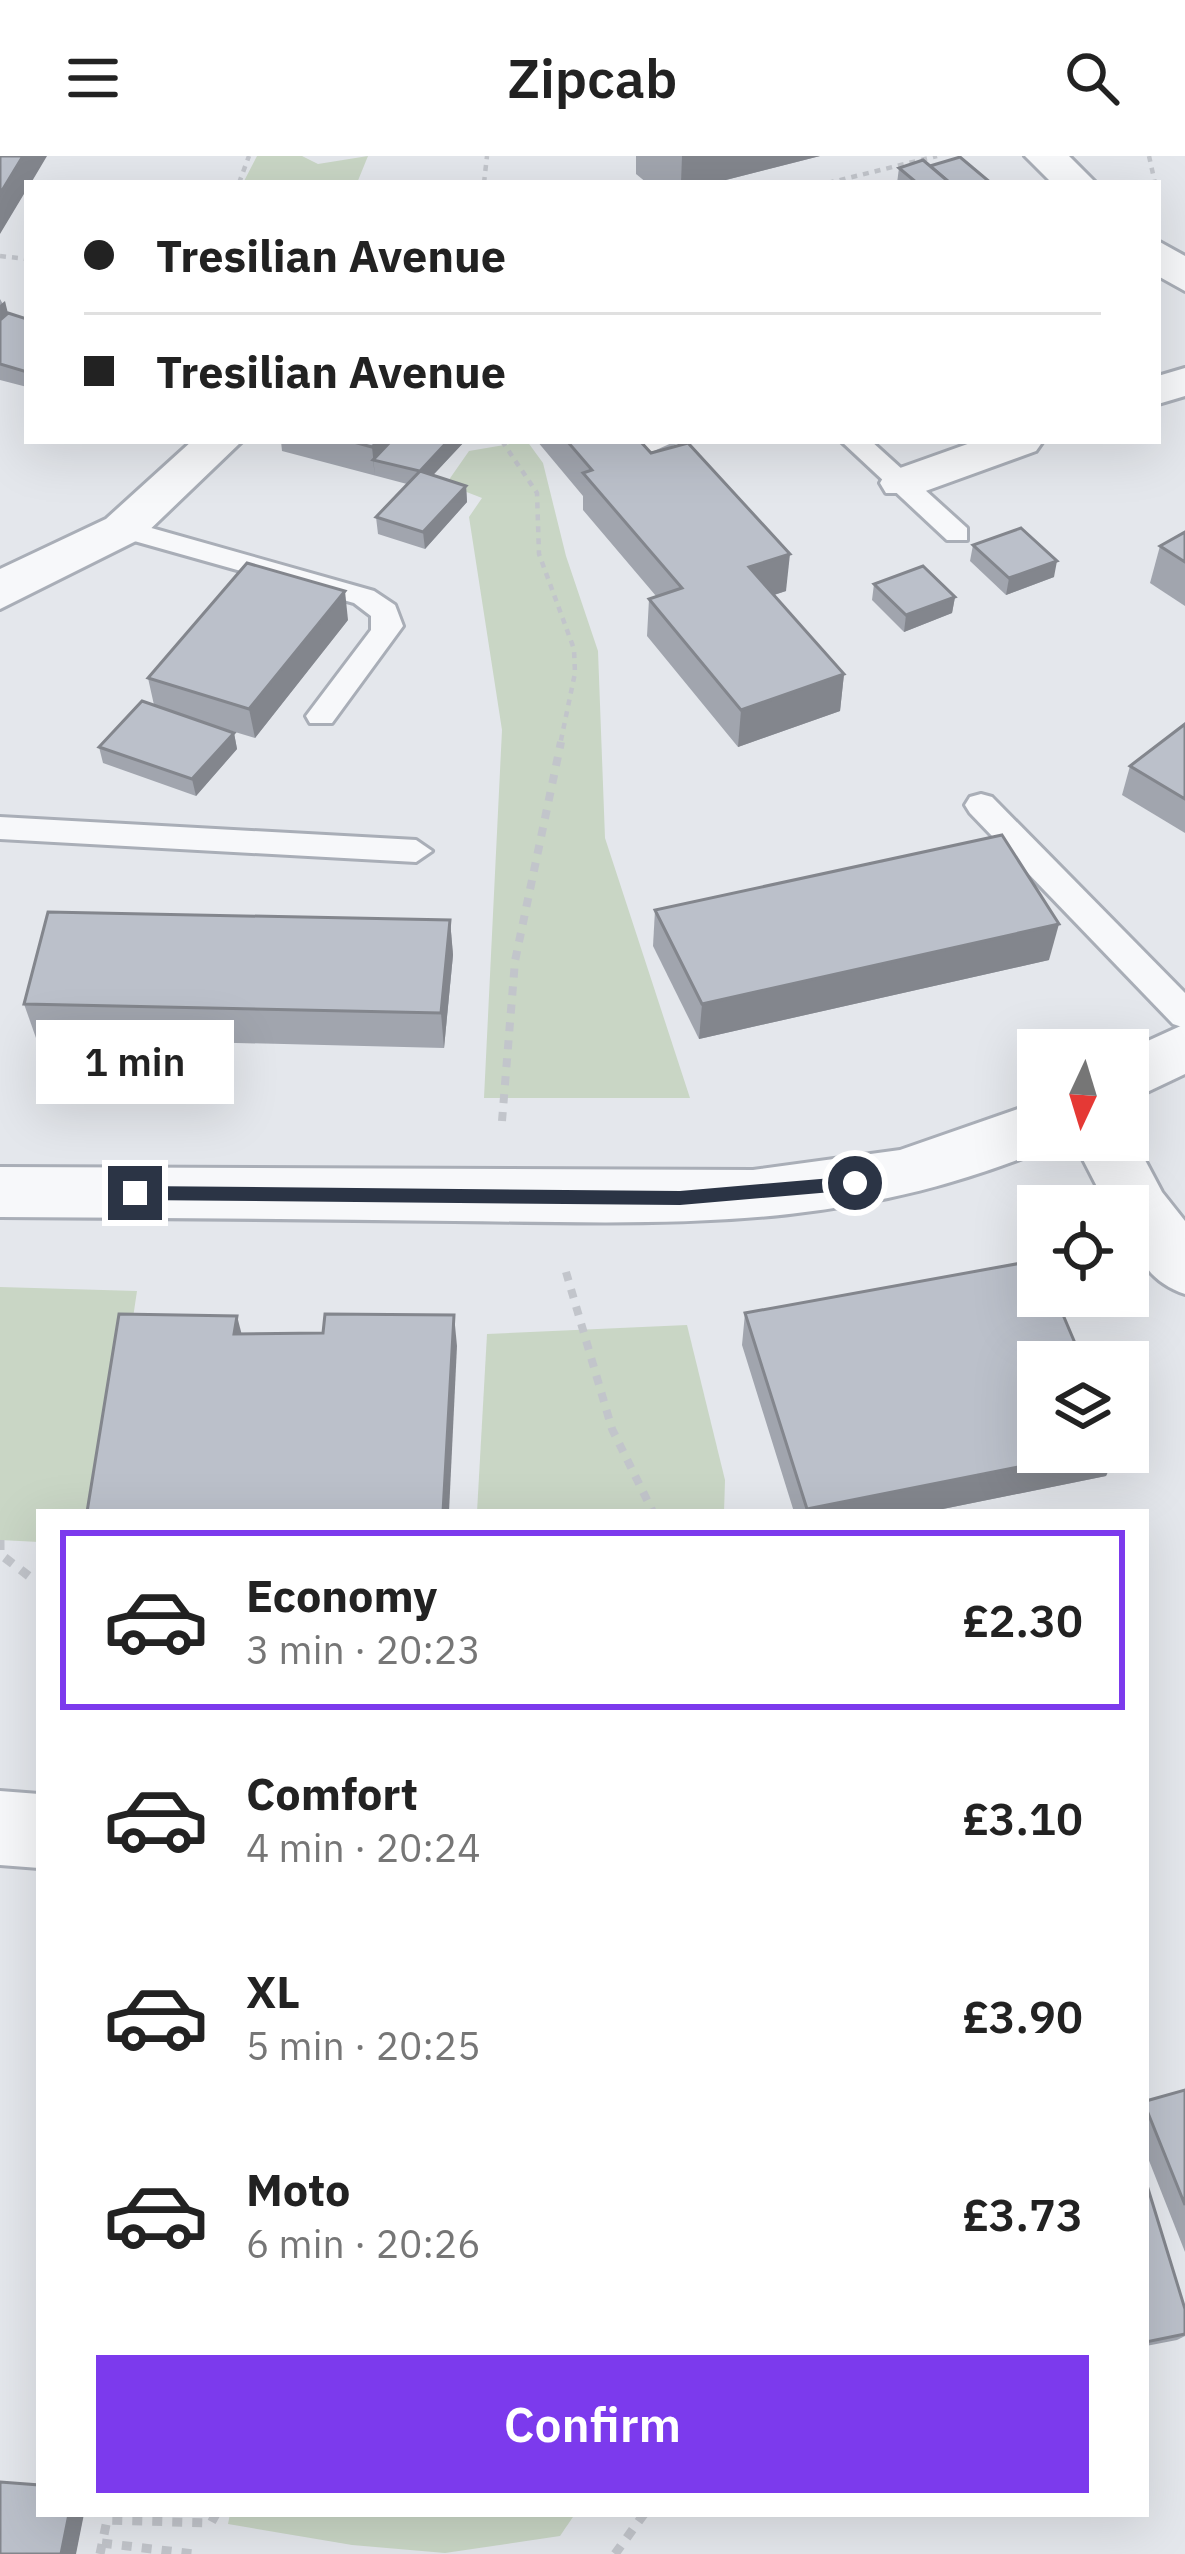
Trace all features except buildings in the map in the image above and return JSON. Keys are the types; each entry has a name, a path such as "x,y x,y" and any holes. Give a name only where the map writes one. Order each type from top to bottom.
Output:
{"street":[{"path":"1046,156 1073,180"},
{"path":"1161,253 1185,278"},
{"path":"0,594 11,583 123,529 216,444"},
{"path":"904,483 1012,444"},
{"path":"1149,1066 1185,1046"},
{"path":"0,1192 680,1198 855,1183 988,1151 1017,1136"},
{"path":"1115,1161 1140,1210 1185,1268"},
{"path":"0,1828 36,1831"}],"lane":[{"path":"858,444 957,535"},
{"path":"123,529 364,597 380,607 388,626 385,633 321,716"},
{"path":"982,805 1185,1015"},
{"path":"0,828 416,851"}],"path":[{"path":"840,180 937,156"},
{"path":"501,1138 514,962 575,674 574,649 539,554 537,494 504,444"},
{"path":"564,1264 612,1429 652,1509"},
{"path":"0,1540 0,1554 34,1580"},
{"path":"194,2554 101,2549 107,2520 211,2523 214,2517"},
{"path":"615,2554 642,2517"}],"green space":[{"path":"257,156 302,156 318,164 368,156 358,180 245,180"},
{"path":"529,444 543,463 566,556 598,651 605,838 690,1098 484,1098 502,730 469,517 482,498 446,484 469,451"},
{"path":"0,1287 137,1291 104,1509 36,1509 36,1542 0,1540"},
{"path":"687,1325 725,1480 724,1509 477,1509 487,1334"},
{"path":"229,2517 573,2517 560,2536 445,2553 352,2545 228,2524"}],"route":[{"path":"135,1193 680,1198 855,1183"}]}
